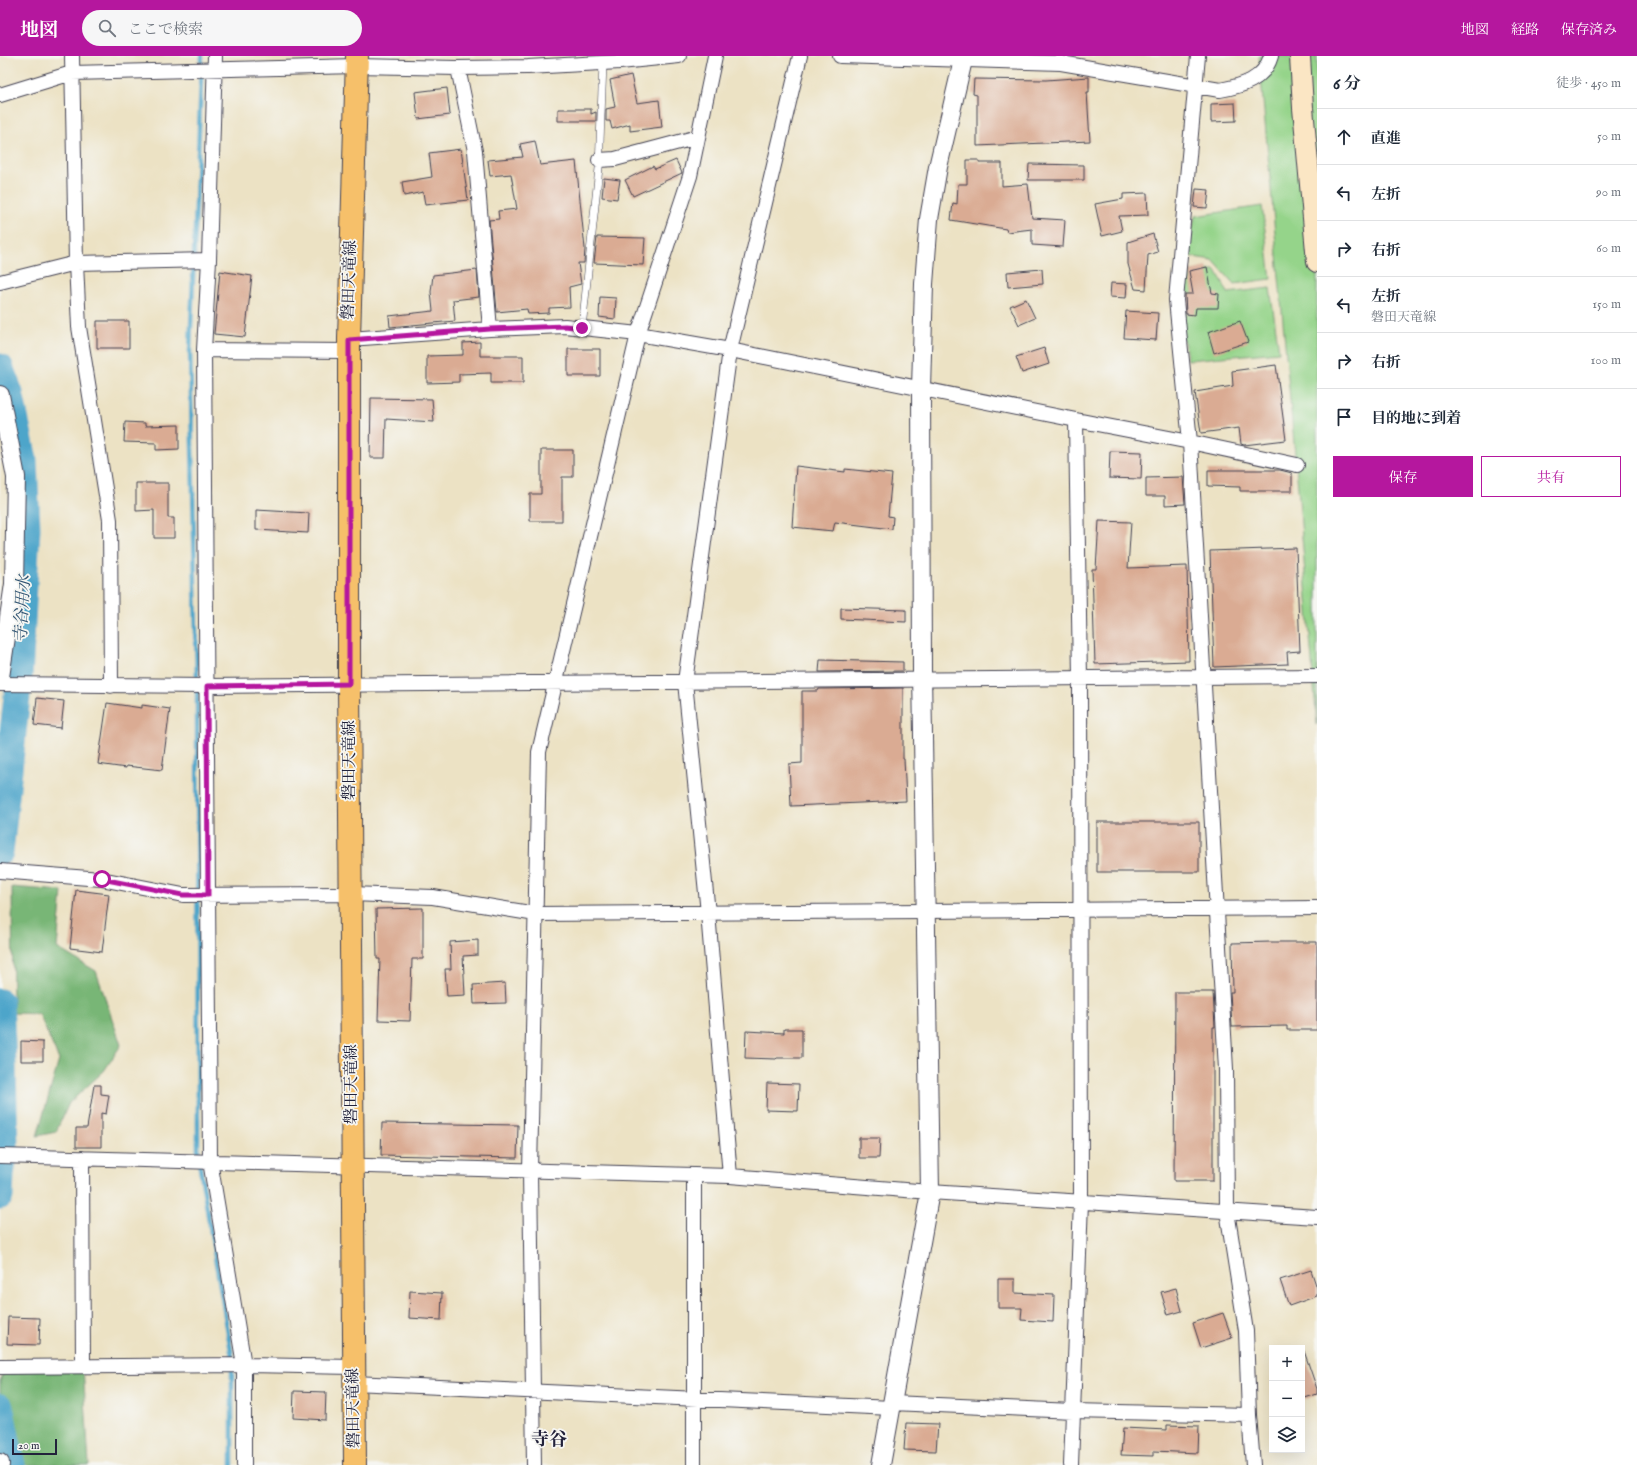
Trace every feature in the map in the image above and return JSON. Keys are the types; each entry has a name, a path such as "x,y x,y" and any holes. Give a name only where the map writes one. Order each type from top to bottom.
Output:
{"main road":[{"path":"1300,56 1303,108 1317,262"},
{"name":"磐田天竜線","path":"355,1465 349,684 349,345 357,61"}],"street":[{"path":"72,56 76,263 79,327 110,520 111,686"},
{"path":"215,56 209,260 204,350 210,1161 244,1365 244,1465"},
{"path":"0,95 72,74 215,71 357,61 458,68 528,62 603,63 663,59 679,56"},
{"path":"534,1465 530,1171 539,752 638,334 690,176 715,56"},
{"path":"730,1176 708,913 685,682 730,350 800,56"},
{"path":"840,56 964,58 1061,63 1220,90 1242,85 1254,80 1268,64 1271,56"},
{"path":"1198,56 1176,300 1190,442 1226,1069 1227,1211 1246,1331 1249,1415 1253,1465"},
{"path":"881,1465 930,1192 922,680 921,388 924,284 929,219 938,167 964,58"},
{"path":"458,68 475,151 490,329"},
{"path":"599,160 615,159 698,137"},
{"path":"0,282 76,263 209,260"},
{"path":"204,350 349,345 490,329 565,326 638,334 730,350 1190,442 1297,465"},
{"path":"0,395 16,477 14,584 0,677"},
{"path":"1071,1465 1081,1202 1080,678 1076,420"},
{"path":"0,684 207,686 1317,676"},
{"path":"0,871 102,879 183,895 351,894 433,897 536,914 1317,908"},
{"path":"0,1156 730,1176 930,1192 1317,1217"},
{"path":"82,1158 83,1366"},
{"path":"694,1175 694,1465"},
{"path":"0,1367 244,1365 534,1391 892,1405 1249,1415"}],"lane":[{"path":"582,328 599,160 603,63"}],"green space":[{"path":"1259,56 1317,56 1317,725 1299,499"},
{"path":"1262,206 1271,279 1234,284 1213,260 1187,256 1195,216"},
{"path":"1216,270 1228,293 1270,288 1279,352 1188,360 1177,309 1189,271"},
{"path":"12,887 62,891 57,948 96,971 121,1045 104,1071 69,1103 56,1132 37,1136 59,1060 39,1014 13,1013"},
{"path":"83,1366 89,1465 8,1465 0,1412 0,1381 6,1367"}],"building":[{"path":"631,75 637,103 659,100 662,127 630,131 630,124 612,129 610,121 606,121 606,109 615,107 610,80"},
{"path":"1089,77 1089,92 1087,92 1090,141 977,146 977,95 973,94 974,79 1046,80"},
{"path":"447,88 450,115 418,119 415,92"},
{"path":"1235,103 1236,121 1211,122 1211,104"},
{"path":"558,109 591,109 591,114 596,112 596,121 558,121"},
{"path":"535,141 540,165 576,161 585,249 584,263 578,263 581,284 569,287 570,307 549,308 549,313 528,314 527,309 497,312 489,220 499,219 498,211 517,209 511,174 490,176 488,160 523,157 520,144"},
{"path":"461,149 468,200 425,205 423,192 404,196 402,182 432,177 429,153"},
{"path":"676,160 682,173 633,196 625,180 653,166 655,169"},
{"path":"967,160 979,160 979,163 1002,163 1002,186 1028,184 1032,218 1065,220 1063,247 1032,245 1032,229 1007,232 1006,229 951,220 953,203 957,204 958,184 967,184"},
{"path":"1029,164 1084,165 1084,180 1028,180"},
{"path":"604,178 620,180 617,199 602,197"},
{"path":"1196,189 1209,190 1207,208 1194,207"},
{"path":"1147,193 1148,215 1119,216 1122,231 1102,236 1095,204 1123,199 1123,194"},
{"path":"1153,234 1158,252 1148,255 1146,290 1135,289 1128,264 1128,242"},
{"path":"597,237 645,238 643,265 594,263"},
{"path":"1207,267 1212,293 1219,294 1218,308 1196,308 1195,315 1186,314 1185,294 1193,294 1189,271"},
{"path":"1042,269 1043,284 1008,287 1007,272"},
{"path":"477,270 479,297 453,300 455,321 390,327 389,316 433,311 431,292 433,275"},
{"path":"220,271 252,276 245,337 214,334"},
{"path":"1111,283 1127,284 1126,298 1110,297"},
{"path":"600,297 616,298 615,319 599,317"},
{"path":"1026,299 1035,318 1019,325 1010,306"},
{"path":"1126,311 1158,313 1156,340 1124,338"},
{"path":"97,321 129,321 129,348 97,348"},
{"path":"1240,321 1248,342 1214,353 1208,332"},
{"path":"480,342 480,356 523,356 523,383 491,383 491,373 459,374 459,382 427,383 427,356 463,355 463,343"},
{"path":"1044,348 1049,364 1022,373 1016,357"},
{"path":"568,349 600,349 600,376 568,376"},
{"path":"1276,365 1286,440 1244,445 1241,444 1239,428 1201,433 1195,392 1233,386 1232,371"},
{"path":"371,398 432,399 434,422 386,419 385,458 370,458"},
{"path":"125,422 145,423 145,426 179,425 179,449 156,450 156,443 124,442"},
{"path":"541,450 573,450 573,477 562,477 562,521 530,521 530,494 541,494"},
{"path":"1110,451 1142,452 1141,479 1109,478"},
{"path":"796,466 845,472 845,469 892,474 888,516 893,517 892,529 835,522 833,531 792,527"},
{"path":"1208,470 1280,470 1292,473 1292,491 1240,491 1240,487 1208,486"},
{"path":"1183,477 1185,504 1165,505 1165,496 1146,496 1146,478"},
{"path":"136,483 168,483 168,518 174,518 174,538 154,538 154,510 136,511"},
{"path":"256,510 309,513 308,533 256,530"},
{"path":"1099,521 1131,522 1128,568 1187,566 1189,661 1095,664 1092,569 1096,569"},
{"path":"1296,548 1300,651 1287,652 1288,664 1214,667 1210,551"},
{"path":"841,608 906,610 906,622 841,619"},
{"path":"820,660 903,662 903,671 819,672"},
{"path":"903,688 903,759 906,801 791,806 789,764 802,763 802,691 818,691 819,689"},
{"path":"37,698 64,701 61,728 34,725"},
{"path":"107,703 142,708 142,705 170,709 162,770 126,766 126,768 98,764"},
{"path":"1097,822 1199,822 1199,872 1097,872"},
{"path":"76,890 109,894 102,952 70,948"},
{"path":"423,908 423,959 412,959 410,1021 378,1020 380,959 377,959 376,909"},
{"path":"478,940 478,955 463,956 465,995 447,996 445,969 451,969 450,942"},
{"path":"1317,942 1317,1030 1287,1030 1287,1026 1232,1027 1230,992 1233,992 1232,943"},
{"path":"505,983 506,1003 474,1004 473,985"},
{"path":"1175,992 1213,992 1215,1027 1213,1027 1213,1181 1174,1181"},
{"path":"784,1029 802,1029 802,1058 745,1058 746,1031 784,1033"},
{"path":"21,1041 43,1042 43,1061 21,1061"},
{"path":"767,1083 799,1084 798,1111 766,1110"},
{"path":"94,1085 101,1085 101,1094 109,1095 106,1114 101,1113 101,1147 76,1147 76,1128 87,1128"},
{"path":"382,1123 518,1125 517,1158 381,1155"},
{"path":"859,1138 880,1138 879,1158 859,1158"},
{"path":"1311,1270 1317,1288 1317,1296 1289,1306 1280,1280"},
{"path":"998,1279 1015,1279 1015,1293 1054,1295 1053,1322 1021,1320 1022,1308 998,1308"},
{"path":"1176,1288 1182,1311 1168,1315 1161,1292"},
{"path":"410,1291 442,1293 441,1320 409,1318"},
{"path":"1223,1313 1232,1338 1201,1348 1193,1323"},
{"path":"8,1317 40,1318 39,1345 7,1344"},
{"path":"1305,1354 1317,1389 1317,1394 1305,1398"},
{"path":"294,1391 326,1392 325,1420 293,1418"},
{"path":"906,1423 938,1424 936,1451 904,1450"},
{"path":"1167,1425 1199,1426 1198,1453 1153,1451 1153,1456 1121,1455 1123,1428 1167,1430"}],"waterway":[{"path":"202,56 190,351 197,679 198,1156 232,1357 232,1465"},
{"name":"寺谷用水","path":"0,367 10,393 24,460 27,528 19,678 0,852"},
{"name":"寺谷用水","path":"0,1002 5,1148 0,1196"},
{"name":"寺谷用水","path":"0,1407 12,1465"}],"district":[{"name":"寺谷","path":"549,1440"}],"route":[{"path":"102,879 183,895 208,895 207,686 349,684 349,340 490,329 565,326 582,328"}]}
